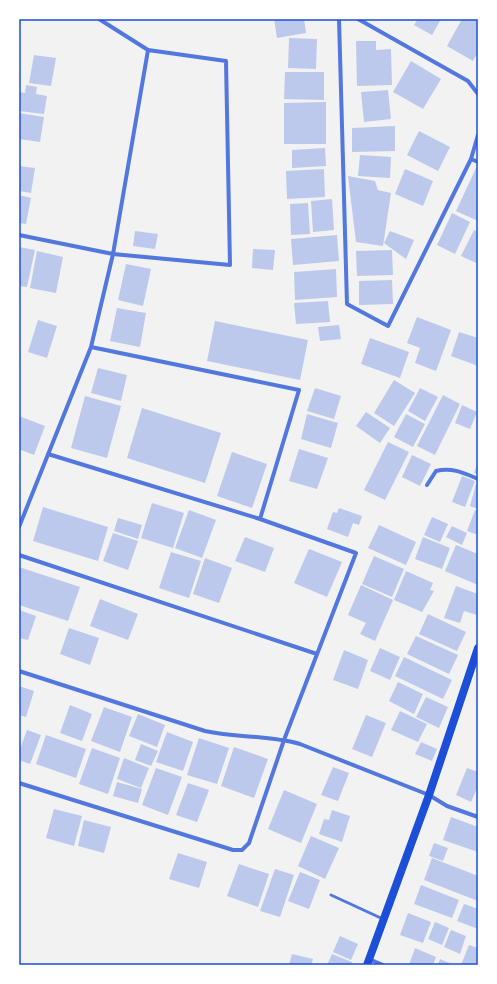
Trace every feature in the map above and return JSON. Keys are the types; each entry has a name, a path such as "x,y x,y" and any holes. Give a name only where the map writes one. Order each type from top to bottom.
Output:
{"main road":[{"path":"368,962 429,795 478,648"}],"street":[{"path":"19,235 113,254 230,266 226,61 148,50 99,19"},
{"path":"339,19 347,304 388,326 471,159 478,135"},
{"path":"358,19 468,81 478,94"},
{"path":"19,527 91,347 113,254 148,50"},
{"path":"471,159 478,162"},
{"path":"91,347 299,390 260,519"},
{"path":"19,783 233,850 242,850 249,843 284,740 356,553 260,519 48,454"},
{"path":"428,485 436,471 445,468 457,470 478,479"},
{"path":"19,555 317,654"},
{"path":"19,671 205,731 225,735 284,740 300,744 429,795 447,806 478,817"},
{"path":"368,962 383,965"}],"lane":[{"path":"331,895 384,920"}],"building":[{"path":"274,19 304,19 306,33 277,38"},
{"path":"418,19 441,19 432,35 414,25"},
{"path":"462,19 478,20 478,52 473,61 447,46"},
{"path":"289,38 317,39 316,69 288,68"},
{"path":"356,41 376,41 376,50 391,49 392,85 357,86"},
{"path":"34,55 56,58 51,86 29,83"},
{"path":"411,61 441,79 423,109 393,92"},
{"path":"285,72 324,72 324,100 284,99"},
{"path":"26,85 37,87 36,94 47,96 44,114 19,111 19,92 25,93"},
{"path":"388,90 391,119 364,122 361,92"},
{"path":"326,102 326,144 284,144 284,103"},
{"path":"19,113 44,117 40,142 19,139"},
{"path":"395,126 395,151 352,152 352,128"},
{"path":"419,131 450,147 438,171 407,155"},
{"path":"325,148 326,166 292,168 292,150"},
{"path":"360,155 391,157 390,178 358,176"},
{"path":"19,166 35,168 31,193 19,191"},
{"path":"476,168 478,169 478,221 456,211"},
{"path":"324,169 325,197 287,199 286,171"},
{"path":"405,169 433,181 423,206 395,194"},
{"path":"348,176 375,181 378,190 391,193 383,246 356,242"},
{"path":"19,195 31,198 26,224 19,223"},
{"path":"332,199 334,230 313,232 311,201"},
{"path":"308,203 310,234 291,235 290,204"},
{"path":"452,213 470,222 455,254 437,245"},
{"path":"474,230 478,232 478,259 476,263 461,256"},
{"path":"135,231 158,234 155,249 133,246"},
{"path":"390,231 414,240 406,259 384,243"},
{"path":"337,235 339,261 293,265 291,239"},
{"path":"19,247 35,250 27,287 19,286"},
{"path":"253,249 275,250 273,270 252,268"},
{"path":"392,250 393,275 357,276 356,251"},
{"path":"37,251 63,257 56,293 30,288"},
{"path":"126,264 151,269 143,306 118,300"},
{"path":"336,269 337,297 295,300 294,272"},
{"path":"392,280 393,304 359,305 359,281"},
{"path":"328,301 330,322 296,324 294,303"},
{"path":"117,308 146,313 140,347 110,341"},
{"path":"417,317 451,330 436,371 415,363 420,348 407,343"},
{"path":"38,320 57,326 47,358 28,352"},
{"path":"215,321 308,340 300,380 207,361"},
{"path":"339,325 341,339 320,341 318,327"},
{"path":"459,332 478,338 478,366 451,356"},
{"path":"370,338 409,352 400,378 361,364"},
{"path":"98,368 127,375 121,401 91,393"},
{"path":"394,380 415,393 394,426 374,413"},
{"path":"315,388 341,396 334,419 307,411"},
{"path":"420,388 438,397 425,421 408,411"},
{"path":"443,395 460,404 435,455 417,446"},
{"path":"85,396 121,406 107,458 71,448"},
{"path":"462,405 477,412 470,429 455,423"},
{"path":"142,408 221,433 205,483 127,458"},
{"path":"366,412 390,428 380,443 356,426"},
{"path":"307,414 338,423 331,448 301,439"},
{"path":"406,414 425,424 413,447 394,437"},
{"path":"19,416 45,426 34,455 19,449"},
{"path":"388,442 409,452 385,500 364,490"},
{"path":"299,449 328,458 317,489 289,481"},
{"path":"232,452 267,464 252,508 217,496"},
{"path":"412,455 431,464 420,486 402,477"},
{"path":"478,461 478,474 474,473"},
{"path":"462,476 475,481 465,507 452,502"},
{"path":"476,484 478,485 478,509 470,506"},
{"path":"152,503 184,513 173,548 141,538"},
{"path":"43,507 108,527 98,561 33,541"},
{"path":"339,508 362,516 359,525 353,523 348,537 327,529 333,512 337,513"},
{"path":"189,510 216,520 202,558 175,548"},
{"path":"475,510 478,511 478,535 467,531"},
{"path":"432,517 448,524 440,542 424,535"},
{"path":"118,518 142,525 138,539 114,531"},
{"path":"379,525 416,542 406,565 368,548"},
{"path":"452,526 467,533 462,545 446,537"},
{"path":"113,533 138,541 128,570 103,561"},
{"path":"245,537 274,548 265,572 235,561"},
{"path":"423,537 450,548 442,569 415,559"},
{"path":"456,545 478,554 478,585 445,571"},
{"path":"309,549 342,562 327,597 294,583"},
{"path":"171,552 201,561 189,598 159,588"},
{"path":"374,556 404,569 392,597 362,584"},
{"path":"205,558 232,568 219,603 193,594"},
{"path":"19,567 80,587 68,621 19,605"},
{"path":"406,571 433,583 430,590 434,591 422,612 394,600"},
{"path":"361,585 393,600 375,641 360,634 366,623 348,615"},
{"path":"456,586 478,594 477,615 464,611 460,623 444,618"},
{"path":"100,599 138,614 128,640 90,626"},
{"path":"19,610 36,616 28,640 19,638"},
{"path":"428,614 466,632 457,651 419,634"},
{"path":"69,628 99,638 90,665 60,654"},
{"path":"416,636 458,655 449,674 407,654"},
{"path":"380,648 400,657 390,680 370,671"},
{"path":"344,650 368,660 358,689 333,680"},
{"path":"404,657 452,680 443,699 395,676"},
{"path":"398,682 423,694 414,714 389,701"},
{"path":"19,686 34,691 26,717 19,715"},
{"path":"426,697 448,707 439,728 416,717"},
{"path":"70,705 92,714 82,741 60,733"},
{"path":"104,707 132,717 120,752 91,741"},
{"path":"400,711 427,724 418,742 391,730"},
{"path":"138,714 165,725 157,747 129,736"},
{"path":"366,715 386,723 372,757 352,749"},
{"path":"27,730 41,735 30,764 19,760 19,752"},
{"path":"167,732 193,742 183,771 156,762"},
{"path":"46,735 86,749 76,778 36,764"},
{"path":"199,738 229,748 217,784 187,775"},
{"path":"421,742 437,749 432,761 415,754"},
{"path":"141,744 158,751 151,766 135,760"},
{"path":"234,747 268,759 254,798 221,786"},
{"path":"92,748 120,758 108,794 79,784"},
{"path":"124,758 149,768 141,788 117,779"},
{"path":"333,767 349,773 338,801 321,795"},
{"path":"156,768 182,777 168,815 142,805"},
{"path":"467,768 478,772 478,786 471,802 456,795"},
{"path":"117,782 142,789 138,803 113,796"},
{"path":"188,783 209,790 197,822 176,815"},
{"path":"284,790 317,804 301,843 268,829"},
{"path":"54,809 82,816 74,846 46,838"},
{"path":"332,810 350,816 342,842 319,834 324,819 329,820"},
{"path":"451,817 478,827 478,852 443,840"},
{"path":"84,820 111,827 104,853 78,846"},
{"path":"311,836 339,848 325,879 298,866"},
{"path":"434,843 448,848 443,861 429,856"},
{"path":"178,853 207,862 199,888 169,879"},
{"path":"432,858 478,876 478,901 424,880"},
{"path":"239,864 269,874 258,907 227,896"},
{"path":"275,869 294,875 280,917 260,911"},
{"path":"300,872 320,880 309,909 288,901"},
{"path":"421,885 459,900 452,918 414,904"},
{"path":"464,904 478,909 478,929 457,921"},
{"path":"408,913 431,922 423,943 400,935"},
{"path":"435,922 449,928 442,945 428,939"},
{"path":"451,930 466,936 460,954 444,947"},
{"path":"340,936 358,944 351,960 333,952"},
{"path":"469,945 478,948 478,965 461,965"},
{"path":"415,948 436,957 433,965 409,965"},
{"path":"292,954 313,959 311,965 289,965"},
{"path":"332,954 352,962 351,965 327,965"},
{"path":"440,959 454,965 438,965"}]}
